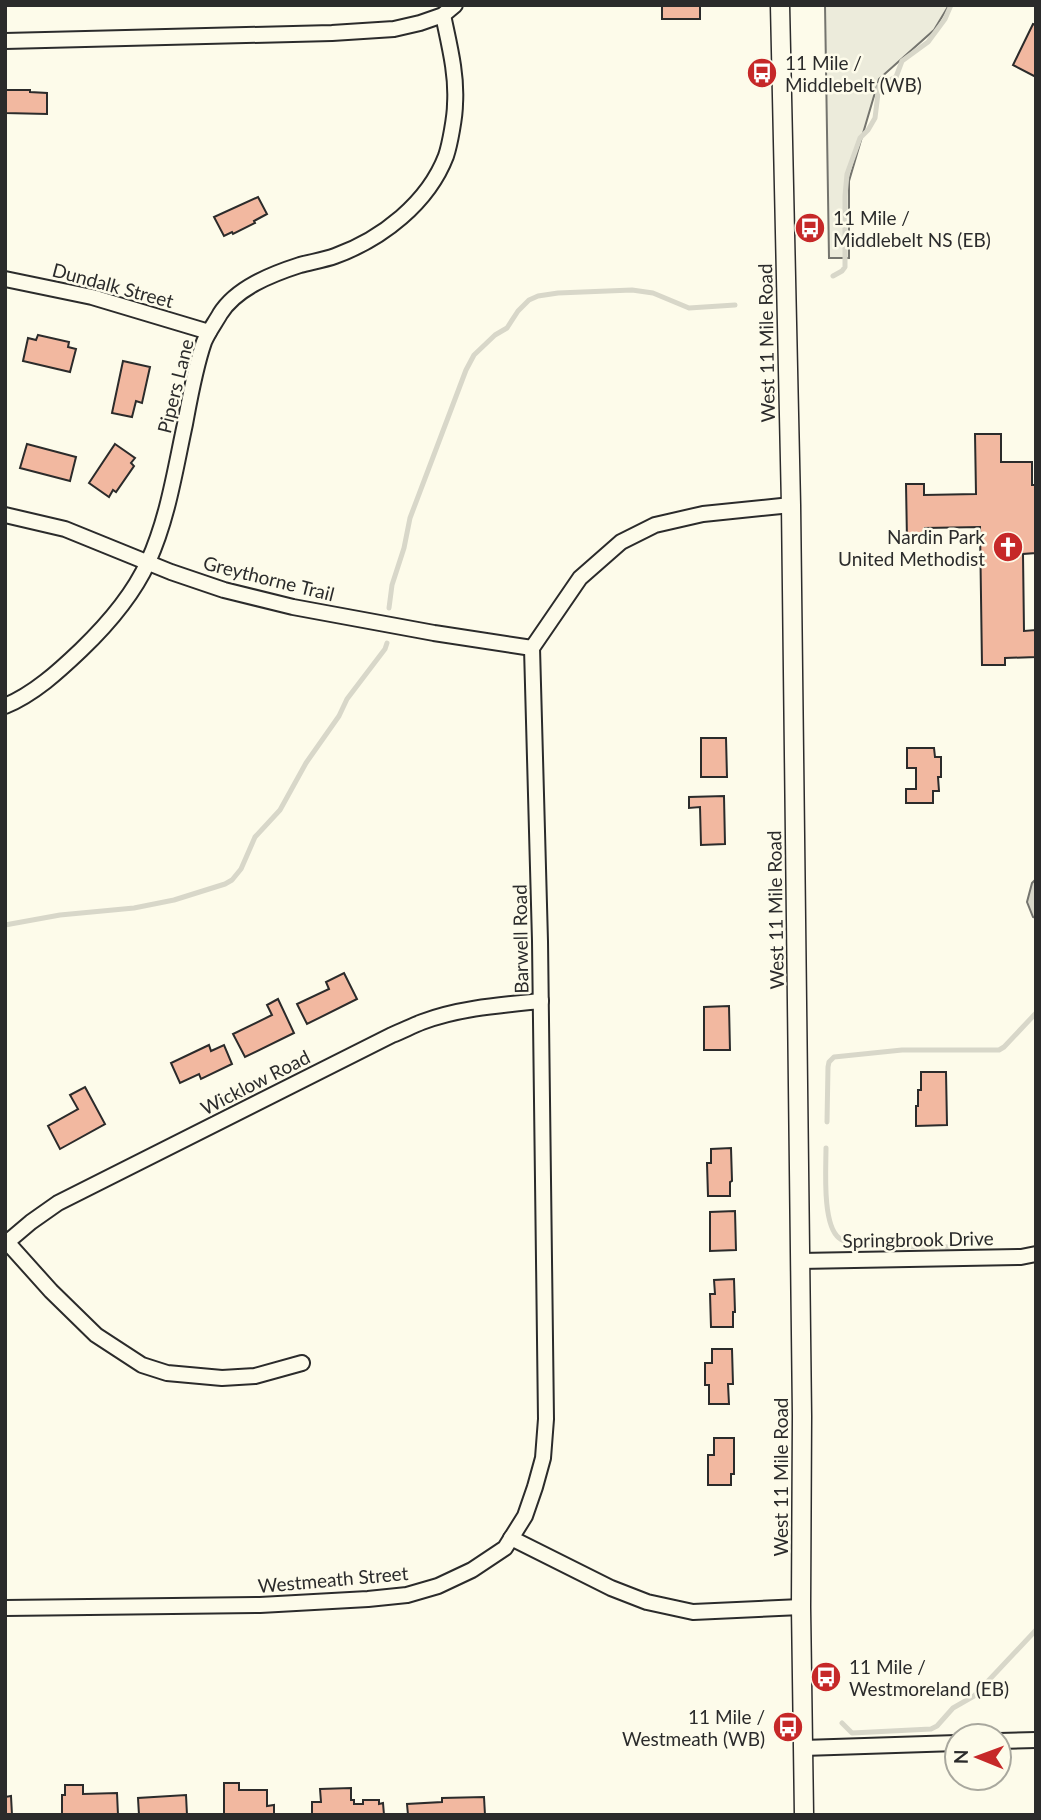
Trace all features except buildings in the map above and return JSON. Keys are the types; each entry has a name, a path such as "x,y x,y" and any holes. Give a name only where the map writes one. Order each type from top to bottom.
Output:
{"street":[{"path":"5,41 394,29 443,15 455,5"},
{"name":"West 11 Mile Road","path":"780,5 791,505 804,1815"},
{"name":"Pipers Lane","path":"5,706 16,702 58,671 97,635 125,600 148,562 169,501 205,340 222,310 240,293 264,278 335,256 370,240 400,218 427,191 446,155 455,104 453,64 443,15"},
{"name":"Dundalk Street","path":"5,279 92,297 209,332"},
{"path":"532,649 580,579 621,542 655,525 691,516 791,505"},
{"name":"Greythorne Trail","path":"5,515 65,529 224,590 293,607 532,649"},
{"name":"Barwell Road","path":"511,1538 525,1516 535,1487 543,1458 546,1419 541,1001 532,649"},
{"name":"Wicklow Road","path":"6,1243 58,1203 392,1035 424,1021 451,1014 541,1001"},
{"path":"6,1243 96,1335 142,1365 167,1373 222,1378 255,1376 302,1363"},
{"name":"Springbrook Drive","path":"800,1261 1021,1257 1036,1254"},
{"path":"511,1538 611,1588 647,1602 693,1612 801,1607"},
{"name":"Westmeath Street","path":"5,1608 260,1605 407,1595 438,1586 472,1570 505,1548 511,1538"},
{"path":"1013,1741 1036,1740"},
{"path":"803,1748 943,1743"}],"shaded area":[{"path":"825,5 949,5 934,30 879,79 849,181 849,258 829,258"},
{"path":"1036,879 1036,918 1033,917 1027,902 1032,883"}],"waterway":[{"path":"833,276 845,267 847,174 860,138 875,118 879,85 896,77 902,61 928,42 945,19 951,5"},
{"path":"389,608 392,585 410,518 466,370 474,355 495,335 507,328 529,300 558,293 632,290 653,293 689,308 735,305"},
{"path":"5,925 60,915 134,908 174,900 232,880 241,869 255,837 280,810 347,699 387,643"},
{"path":"827,1122 828,1067 834,1057 902,1050 999,1050 1036,1013"},
{"path":"826,1148 827,1209 839,1238 850,1243 873,1246 948,1247"},
{"path":"842,1723 852,1733 931,1729 953,1708 974,1696 1036,1630"}],"place":[{"name":"11 Mile / Middlebelt (WB)","path":"762,73"},
{"name":"11 Mile / Middlebelt NS (EB)","path":"810,228"},
{"name":"Nardin Park United Methodist","path":"1008,547"},
{"name":"11 Mile / Westmoreland (EB)","path":"826,1677"},
{"name":"11 Mile / Westmeath (WB)","path":"788,1727"}]}
